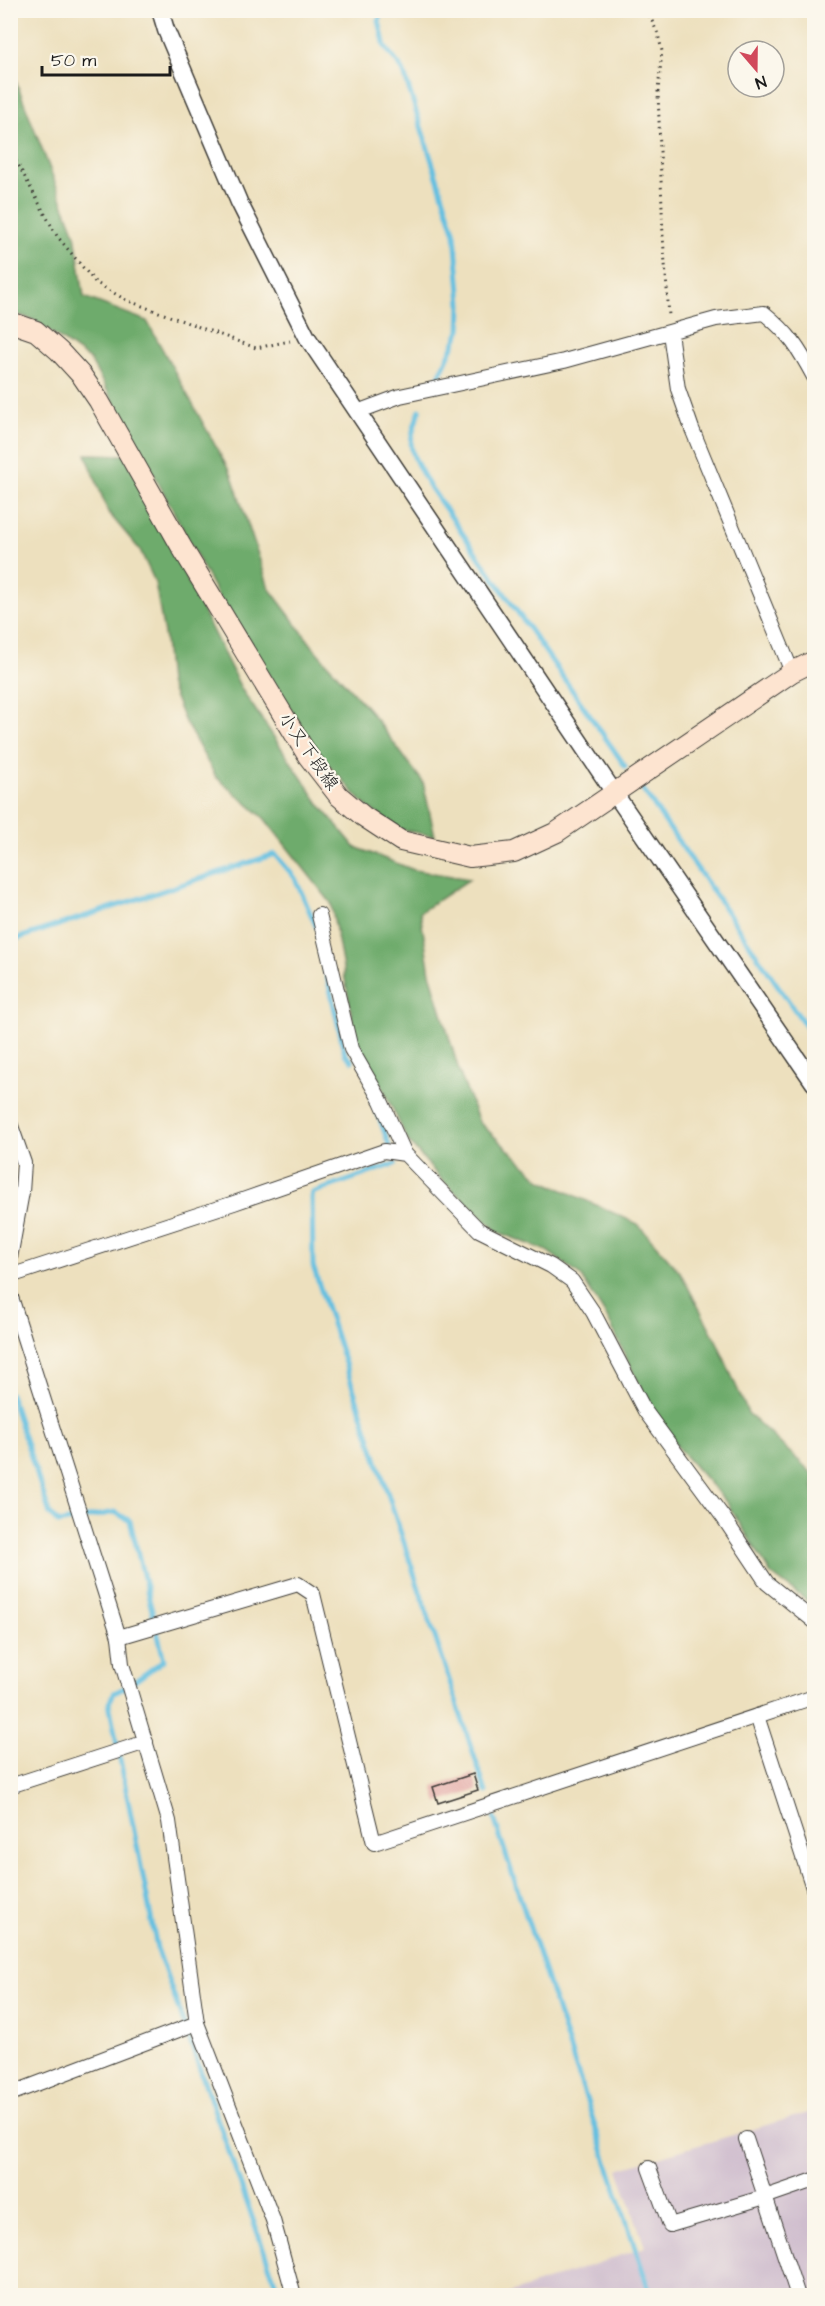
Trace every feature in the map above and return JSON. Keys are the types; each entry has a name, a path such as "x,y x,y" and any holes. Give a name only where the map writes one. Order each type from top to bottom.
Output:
{"main road":[{"name":"小又下段線","path":"10,322 36,331 82,376 99,401 187,555 308,756 339,795 363,816 400,841 470,856 514,852 557,832 792,672 814,661"}],"street":[{"path":"160,10 166,30 239,202 307,337 615,794 814,1083"},
{"path":"357,412 400,396 564,361 716,319 764,313 782,327 796,344 814,378"},
{"path":"670,333 678,389 692,429 792,672"},
{"path":"319,915 351,1049 381,1101 405,1154 480,1230 551,1266 572,1281 593,1312 645,1411 723,1517 767,1583 814,1621"},
{"path":"10,1123 24,1163 22,1192 10,1258"},
{"path":"10,1276 384,1151 405,1154"},
{"path":"10,1294 119,1637 122,1664 169,1821 197,2022 273,2220 294,2295"},
{"path":"119,1637 298,1584 313,1594 374,1843 814,1697"},
{"path":"758,1716 814,1891"},
{"path":"10,1786 146,1742"},
{"path":"10,2094 197,2022"},
{"path":"746,2139 798,2295"},
{"path":"649,2169 670,2225 814,2180"}],"path":[{"path":"647,10 658,34 662,51 658,103 663,237 670,333"},
{"path":"10,150 57,236 95,282 126,300 256,348 307,337"}],"shaded area":[{"path":"814,2111 814,2295 502,2296 645,2247 618,2169"}],"green space":[{"path":"10,66 75,234 84,297 147,321 232,476 269,588 317,652 369,710 423,782 435,836 397,829 364,804 321,756 224,607 90,360 34,320 11,312"},
{"path":"86,454 125,455 242,690 320,805 355,847 414,870 470,879 420,912 430,973 460,1074 479,1122 541,1180 638,1224 680,1272 717,1342 748,1413 814,1475 814,1606 771,1574 727,1503 679,1449 647,1401 608,1319 581,1276 547,1251 498,1232 441,1179 408,1141 381,1084 357,1044 331,903 264,818 216,777 184,720 169,683 165,640 155,582 140,550 108,512"}],"building":[{"path":"473,1774 478,1790 438,1803 433,1787"}],"waterway":[{"path":"381,10 379,21 385,47 403,70 455,234 461,304 460,331 436,383"},
{"path":"420,410 411,441 414,456 428,484 625,766"},
{"path":"643,790 814,1038"},
{"path":"10,941 275,854 295,878 316,926"},
{"path":"322,955 345,1054 352,1061"},
{"path":"371,1095 389,1145"},
{"path":"395,1164 312,1193 313,1266 486,1792"},
{"path":"10,1394 50,1514 58,1523 115,1512 130,1521 164,1660 128,1686 114,1693 109,1703 157,1948 280,2296"},
{"path":"494,1818 651,2296"}]}
